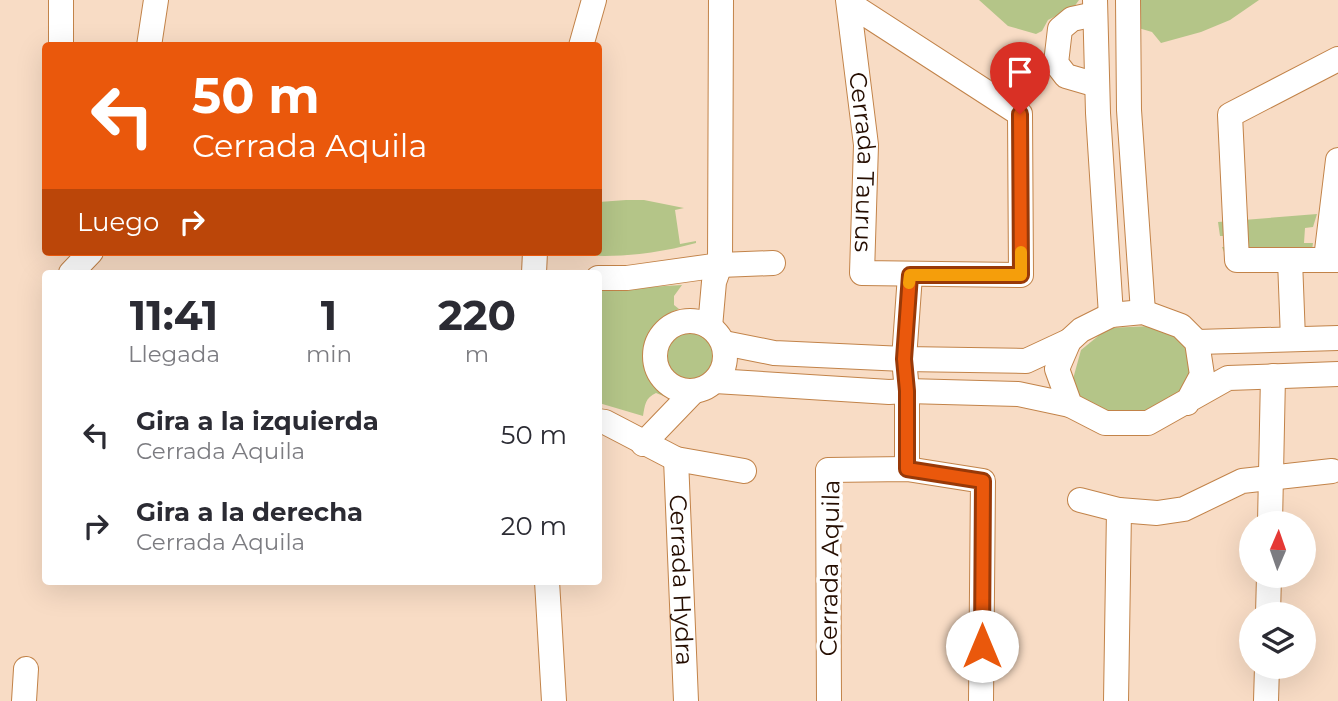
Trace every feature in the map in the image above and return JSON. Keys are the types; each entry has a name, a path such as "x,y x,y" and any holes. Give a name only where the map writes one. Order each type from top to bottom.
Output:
{"street":[{"path":"61,0 61,42"},
{"path":"150,42 156,0"},
{"path":"582,42 593,0"},
{"path":"643,443 722,372 725,361 717,335 714,282 720,265 721,0"},
{"path":"1128,0 1129,110 1143,312"},
{"name":"Cerrada Taurus","path":"849,2 1020,114 1021,275 862,273 866,145 849,2"},
{"path":"1097,85 1066,76 1056,63 1060,29 1095,7 1098,113 1111,315"},
{"path":"1338,60 1230,115 1237,260 1332,260 1338,160"},
{"path":"1098,113 1129,110"},
{"path":"74,270 87,256"},
{"path":"1290,260 1293,339"},
{"path":"602,278 627,278 720,265 773,263"},
{"path":"907,469 907,391 904,359 910,275"},
{"path":"1187,403 1202,375 1197,342 1181,326 1143,312 1111,315 1081,330 1069,341 1026,360 904,359 774,353 717,335 693,321 681,322 671,327 657,345 655,356 657,368 663,378 682,390 704,386 1018,394 1070,405 1105,423 1148,423 1187,403 1228,379 1338,374"},
{"path":"1197,342 1338,338"},
{"path":"1069,341 1057,369 1070,405"},
{"path":"1270,511 1273,376"},
{"name":"Cerrada Hydra","path":"602,422 676,459 744,471"},
{"name":"Cerrada Hydra","path":"676,459 686,701"},
{"name":"Cerrada Aquila","path":"829,701 828,470 907,469 983,481 981,701"},
{"path":"1080,500 1119,510 1157,513 1184,509 1242,481 1332,471"},
{"path":"1116,701 1119,510"},
{"path":"547,585 554,701"},
{"path":"24,701 26,669"},
{"path":"1266,701 1267,679"}],"green space":[{"path":"979,0 1079,0 1074,7 1048,20 1042,31 1036,34 1008,26"},
{"path":"1136,0 1259,0 1230,20 1201,32 1161,43 1152,32 1135,27"},
{"path":"644,200 684,208 675,210 680,244 696,243 663,251 602,256 602,202"},
{"path":"1317,214 1313,227 1305,228 1304,243 1313,243 1312,250 1224,252 1222,247 1230,247 1228,236 1220,236 1218,222"},
{"path":"682,285 674,296 674,305 679,309 661,320 649,337 645,358 647,369 653,382 666,397 656,393 650,397 643,416 602,404 602,290"},
{"path":"691,324 708,329 716,337 721,354 716,371 708,379 691,384 674,379 666,371 661,354 666,337 674,329"},
{"path":"1151,326 1178,335 1194,349 1189,379 1176,398 1142,412 1107,412 1079,404 1073,379 1081,350 1108,328"}],"slow traffic":[{"path":"909,283 910,275 1021,275 1021,252"}],"route":[{"path":"982,646 983,481 907,469 907,391 904,359 910,275 1021,275 1020,114"}]}
